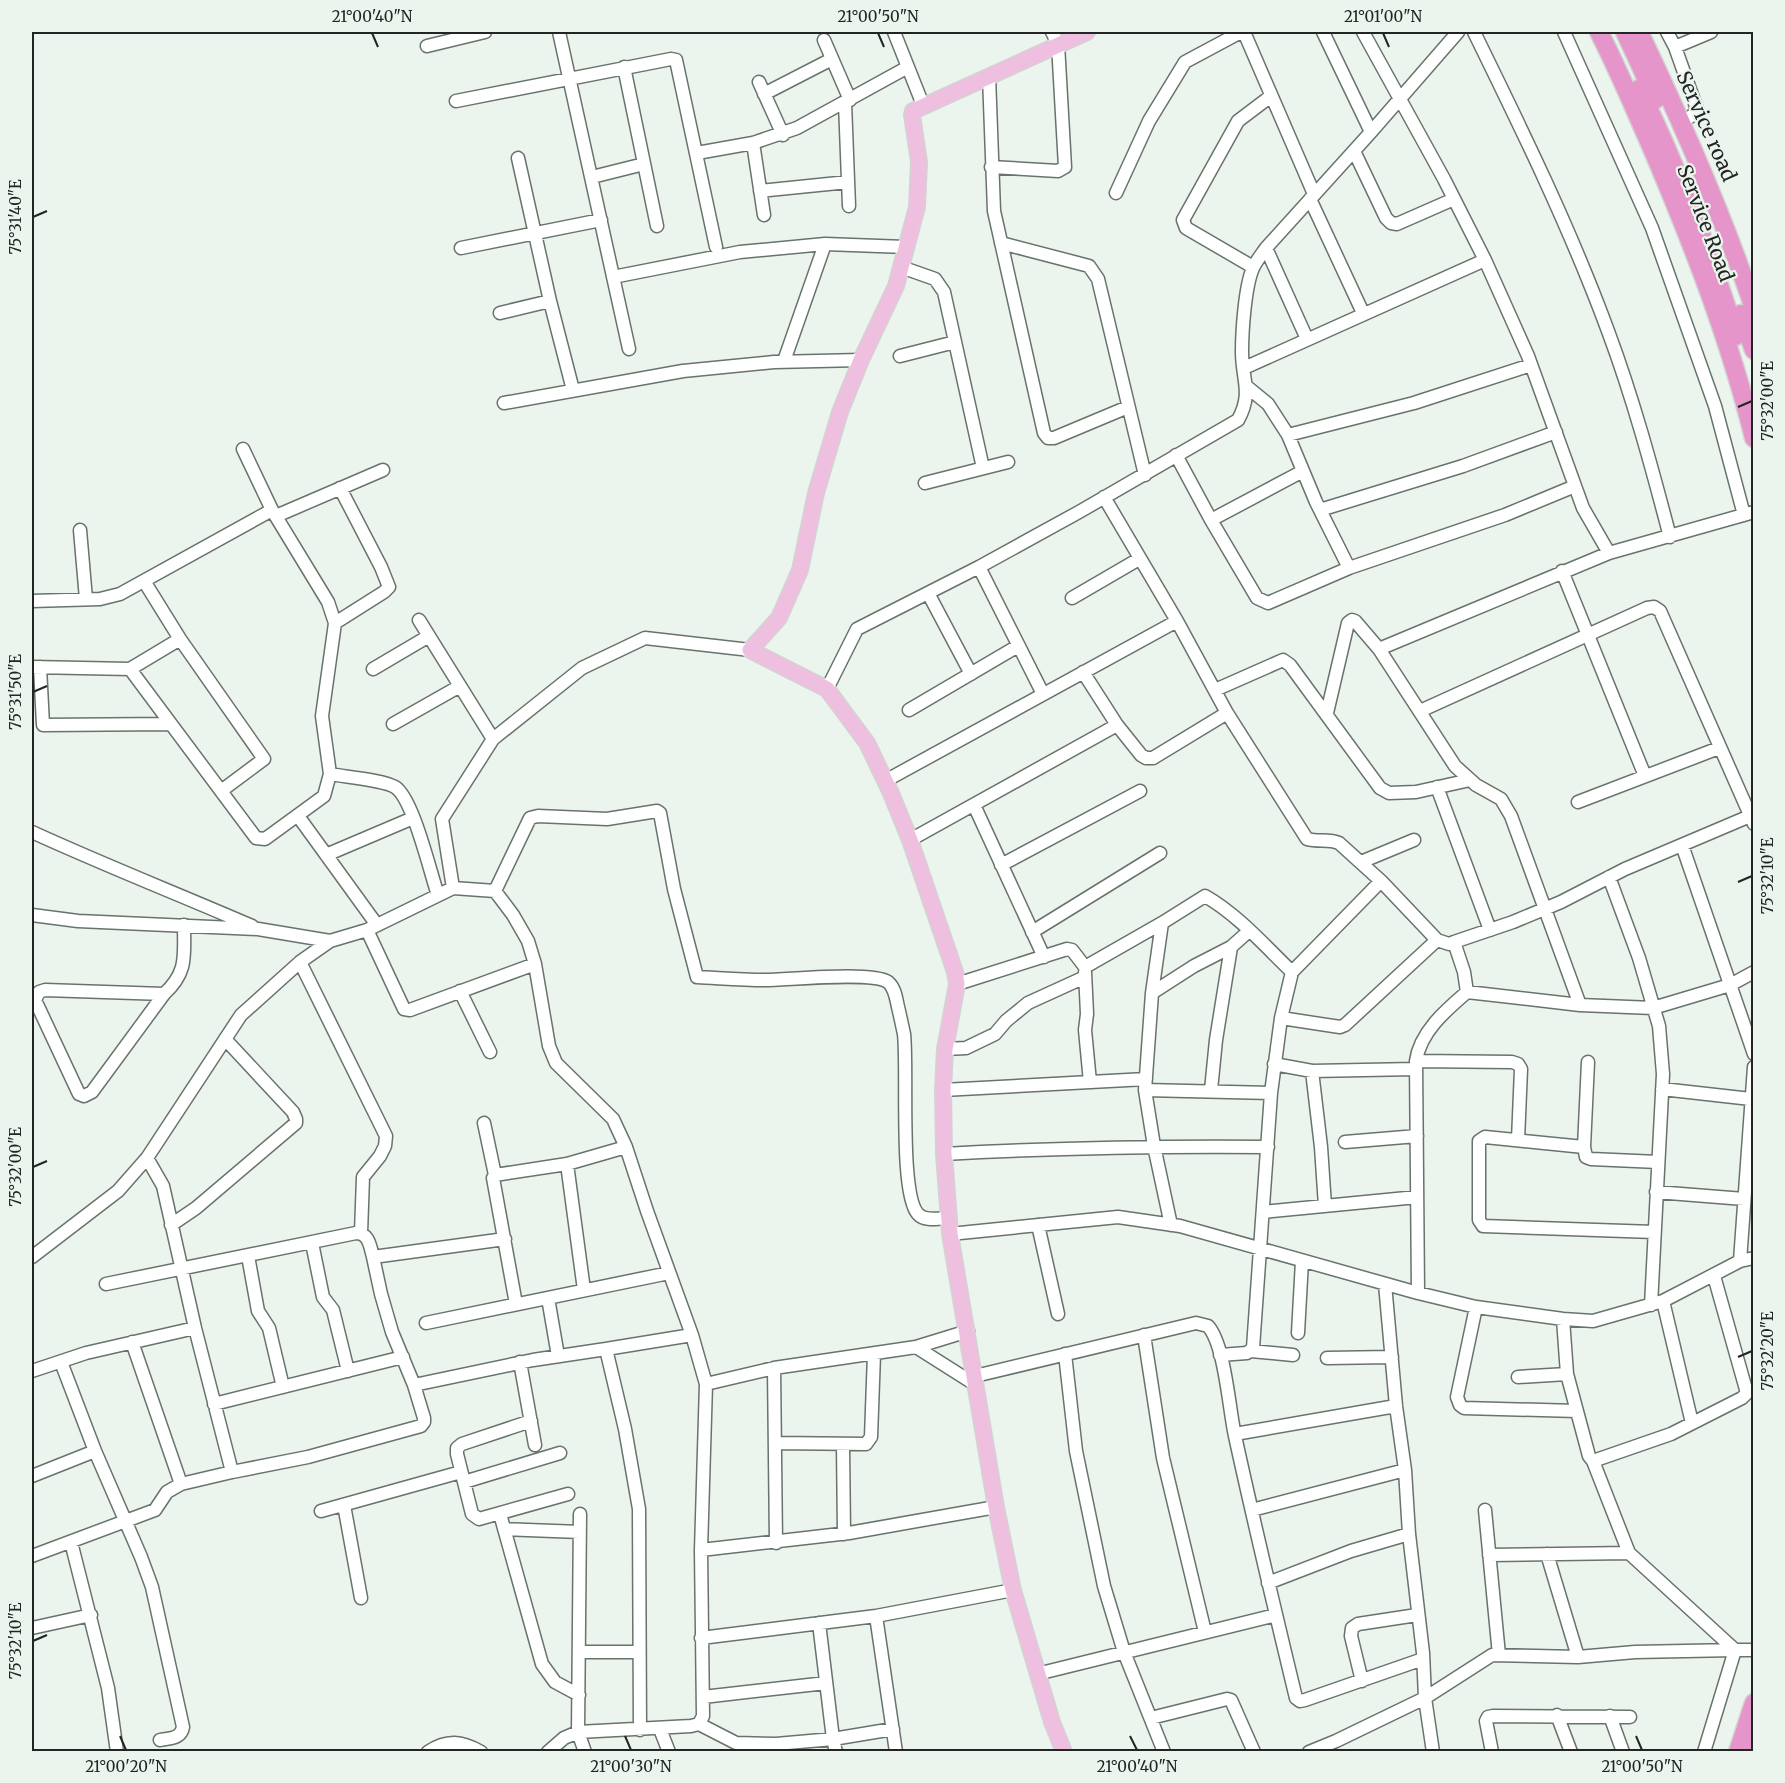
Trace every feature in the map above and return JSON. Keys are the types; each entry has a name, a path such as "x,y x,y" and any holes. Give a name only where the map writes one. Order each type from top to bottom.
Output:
{"highway":[{"name":"Service Road","path":"1599,32 1630,96 1692,248 1738,379 1754,438"},
{"path":"1611,32 1668,152 1709,256 1754,389"},
{"path":"1625,32 1694,185 1754,350"},
{"name":"Service road","path":"1639,32 1682,122 1719,211 1754,308"},
{"path":"1738,1752 1754,1703"},
{"path":"1751,1752 1754,1746"}],"main road":[{"path":"1064,1752 1052,1722 1013,1590 996,1507 950,1234 944,1154 943,1090 945,1049 957,984 956,972 910,840 867,743 827,689 750,650 779,618 800,570 816,493 840,412 861,360 896,286 917,199 919,162 913,111 989,76 1053,35 1087,32"}],"street":[{"path":"427,46 485,32"},
{"path":"559,32 629,349"},
{"path":"894,32 923,105"},
{"path":"1116,193 1149,121 1185,62 1243,32 1363,314"},
{"path":"1323,32 1371,132"},
{"path":"1363,32 1485,260 1531,365 1583,508 1609,553"},
{"path":"827,689 857,629 979,567 1145,475 1238,420 1245,406 1246,386 1242,352 1247,296 1253,267 1266,248 1458,32"},
{"path":"1474,32 1532,150 1604,322 1628,391 1670,537"},
{"path":"1379,649 1609,553 1749,514 1715,406 1652,228 1564,32"},
{"path":"1667,32 1675,47 1697,109 1693,115 1682,122"},
{"path":"1675,47 1711,32"},
{"path":"991,166 1058,171 1065,167 1053,35"},
{"path":"824,40 848,101 849,206"},
{"path":"764,94 832,59"},
{"path":"456,101 624,67 676,60 716,247"},
{"path":"624,67 657,226"},
{"path":"697,153 753,143 783,134 908,67"},
{"path":"989,76 994,211 1044,433 1048,438 1054,438 1128,407"},
{"path":"759,82 783,134"},
{"path":"1253,267 1186,228 1183,220 1238,121 1271,96"},
{"path":"753,143 764,216"},
{"path":"1354,151 1386,218 1391,223 1398,224 1454,199"},
{"path":"518,158 534,234 573,390"},
{"path":"592,177 644,164"},
{"path":"760,191 848,182"},
{"path":"461,248 601,220"},
{"path":"1001,243 1089,266 1094,272 1098,279 1145,475"},
{"path":"784,362 825,244"},
{"path":"613,277 740,252 825,244 906,247"},
{"path":"1266,248 1307,339"},
{"path":"1244,368 1485,260"},
{"path":"901,267 935,279 944,292 983,468"},
{"path":"500,313 550,301"},
{"path":"900,356 955,342"},
{"path":"504,403 683,371 784,362 861,360"},
{"path":"1288,435 1414,403 1531,365"},
{"path":"1246,386 1268,404 1288,435 1320,510 1349,568"},
{"path":"1320,510 1463,466 1556,432"},
{"path":"130,669 256,838 265,839 324,796 330,774 322,716 335,623 328,602 274,513 243,449"},
{"path":"1176,455 1211,520 1257,598 1262,602 1274,601 1349,568 1505,515 1575,486"},
{"path":"925,483 1008,462"},
{"path":"32,601 100,599 120,594 274,513 382,470"},
{"path":"1211,520 1303,471"},
{"path":"335,623 389,587 340,488"},
{"path":"1104,497 1177,621 1227,713 1307,839 1319,842 1333,840 1339,843 1381,881 1437,940 1449,944 1490,930 1546,908 1682,845 1752,820 1660,611 1654,607 1588,634 1420,711"},
{"path":"80,530 86,599"},
{"path":"1072,598 1139,559"},
{"path":"979,567 1043,694"},
{"path":"1562,571 1646,776"},
{"path":"144,581 180,639 264,759 221,791"},
{"path":"928,593 971,674"},
{"path":"419,620 493,739"},
{"path":"1327,713 1348,623 1352,620 1379,649 1455,766 1476,785 1501,799 1511,816 1580,1005"},
{"path":"885,781 1177,621"},
{"path":"373,669 429,636"},
{"path":"453,888 442,819 493,739 582,668 645,638 750,650"},
{"path":"171,724 43,725 36,667 130,669 180,639"},
{"path":"909,710 1018,646"},
{"path":"1215,690 1283,660 1290,665 1327,713 1380,788 1389,793 1416,792 1470,780"},
{"path":"1083,672 1117,725 1146,758 1153,758 1227,713"},
{"path":"393,724 460,686"},
{"path":"910,840 1117,725"},
{"path":"1578,801 1719,748"},
{"path":"330,774 393,786 403,794 438,895"},
{"path":"1437,787 1490,930"},
{"path":"1001,865 1140,791"},
{"path":"974,805 1044,957"},
{"path":"495,891 530,818 538,816 607,819 657,811 660,813 674,889 697,977 765,980 826,977 868,978 887,981 891,985 895,993 904,1034 907,1173 912,1206 919,1216 926,1219 948,1218"},
{"path":"298,816 372,927 404,1009 410,1010 535,964"},
{"path":"326,855 413,818"},
{"path":"32,832 258,929"},
{"path":"1360,862 1414,840"},
{"path":"1682,845 1754,1054"},
{"path":"1032,932 1160,853"},
{"path":"1609,877 1639,958 1659,1026 1663,1074 1654,1232 1657,1303 1692,1423"},
{"path":"1251,1351 1274,1064 1281,1018 1292,972 1381,881"},
{"path":"32,1257 118,1191 147,1158 241,1015 300,962 330,941 372,927 453,888 495,891 513,915 528,941 535,964 549,1046 556,1063 613,1119 626,1147 692,1335 706,1383 701,1550 703,1716 699,1724"},
{"path":"945,1049 966,1048 995,1034 1006,1021 1028,1003 1085,972 1205,896 1249,931 1292,972"},
{"path":"32,915 78,921 258,929 330,941"},
{"path":"1162,923 1152,993 1145,1085 1154,1146 1171,1225"},
{"path":"164,994 45,990 39,992 35,1000 79,1094 84,1096 92,1092 164,994 176,984 182,973 184,926"},
{"path":"1152,993 1194,966 1230,947 1249,931"},
{"path":"1281,1018 1345,1025 1437,940"},
{"path":"1454,942 1464,972 1467,992"},
{"path":"1211,1090 1230,947"},
{"path":"957,984 1072,950 1085,972 1087,1014 1085,1030 1090,1082"},
{"path":"300,962 386,1136 385,1146 380,1156 363,1177 361,1233"},
{"path":"1418,1293 1415,1065 1417,1052 1440,1015 1467,992 1580,1005 1653,1008 1730,985 1754,972"},
{"path":"460,991 490,1053"},
{"path":"171,1225 196,1208 296,1123 293,1112 225,1039"},
{"path":"1274,1064 1312,1071 1512,1062 1518,1064 1521,1070 1518,1140"},
{"path":"1588,1062 1584,1148 1586,1157 1658,1162"},
{"path":"1740,1261 1754,1066"},
{"path":"1312,1071 1325,1206"},
{"path":"943,1090 1090,1082 1271,1093"},
{"path":"1662,1089 1751,1099"},
{"path":"484,1123 516,1304"},
{"path":"1345,1142 1417,1136"},
{"path":"1584,1148 1485,1137 1479,1141 1479,1220 1483,1226 1654,1232"},
{"path":"495,1175 567,1164 626,1147"},
{"path":"944,1154 1046,1148 1268,1147"},
{"path":"147,1158 163,1186 180,1269 232,1472"},
{"path":"567,1164 584,1290"},
{"path":"1656,1192 1744,1199"},
{"path":"1263,1212 1417,1197"},
{"path":"950,1234 1118,1217 1171,1225 1476,1307 1593,1321 1657,1303 1740,1261 1754,1258"},
{"path":"1038,1225 1058,1314"},
{"path":"32,1556 155,1510 167,1492 181,1484 308,1457 421,1426 424,1422 414,1385 392,1332 366,1236 361,1233 106,1284"},
{"path":"373,1257 505,1239"},
{"path":"312,1243 323,1297 333,1311 348,1371"},
{"path":"248,1256 258,1311 269,1328 283,1387"},
{"path":"1298,1333 1302,1261"},
{"path":"426,1323 669,1273"},
{"path":"1593,1461 1671,1434 1742,1398 1747,1393 1714,1276"},
{"path":"1385,1284 1396,1406 1405,1470 1425,1698 1433,1752"},
{"path":"548,1298 558,1356"},
{"path":"1476,1307 1457,1397 1460,1405 1464,1408 1577,1411"},
{"path":"1563,1319 1567,1374 1589,1456 1629,1553 1735,1650"},
{"path":"916,1347 976,1380 1065,1354 1196,1323 1205,1323 1212,1330 1220,1355 1268,1583 1296,1698 1300,1701 1423,1659"},
{"path":"32,1371 86,1353 195,1328"},
{"path":"706,1383 774,1368 916,1347 968,1331"},
{"path":"414,1385 520,1362 692,1335"},
{"path":"1144,1335 1163,1458 1205,1632"},
{"path":"132,1342 181,1484"},
{"path":"606,1349 625,1429 639,1509 640,1730"},
{"path":"1220,1355 1251,1351 1293,1355"},
{"path":"775,1443 866,1444 871,1437 874,1353"},
{"path":"1065,1354 1076,1451 1104,1586 1124,1652 1164,1752"},
{"path":"214,1404 403,1357"},
{"path":"1327,1358 1392,1357"},
{"path":"61,1362 94,1451 152,1587 183,1727 177,1737 160,1740"},
{"path":"520,1362 535,1445"},
{"path":"774,1368 776,1543"},
{"path":"1518,1377 1567,1374"},
{"path":"1235,1434 1396,1406"},
{"path":"531,1421 462,1444 457,1448 472,1514 479,1520 567,1494"},
{"path":"843,1444 844,1534"},
{"path":"32,1476 94,1451"},
{"path":"321,1511 560,1454"},
{"path":"1252,1510 1405,1470"},
{"path":"344,1505 361,1598"},
{"path":"701,1550 844,1534 996,1507"},
{"path":"1485,1510 1499,1655"},
{"path":"500,1514 542,1664 555,1682 579,1695"},
{"path":"580,1514 578,1732 585,1752"},
{"path":"504,1529 580,1532"},
{"path":"1268,1583 1351,1551 1409,1534"},
{"path":"71,1542 108,1688 117,1752"},
{"path":"1489,1556 1629,1553"},
{"path":"1547,1554 1578,1657"},
{"path":"701,1638 876,1616 1013,1590"},
{"path":"32,1628 91,1615"},
{"path":"1037,1674 1276,1615"},
{"path":"1362,1680 1351,1636 1352,1628 1358,1624 1417,1615"},
{"path":"876,1616 896,1752"},
{"path":"819,1623 835,1745"},
{"path":"1704,1752 1735,1650"},
{"path":"1310,1752 1425,1698 1492,1654 1578,1657 1635,1652 1754,1650"},
{"path":"579,1652 639,1652"},
{"path":"703,1697 826,1683"},
{"path":"1150,1718 1227,1699 1231,1700 1254,1752"},
{"path":"1557,1715 1571,1752"},
{"path":"1492,1752 1486,1721 1488,1717 1557,1715 1630,1717"},
{"path":"1610,1716 1623,1752"},
{"path":"548,1752 564,1738 578,1732 660,1729 699,1724 736,1743 781,1748 835,1745 893,1729"},
{"path":"660,1729 669,1752"},
{"path":"428,1752 453,1742 465,1743 481,1752"}]}
